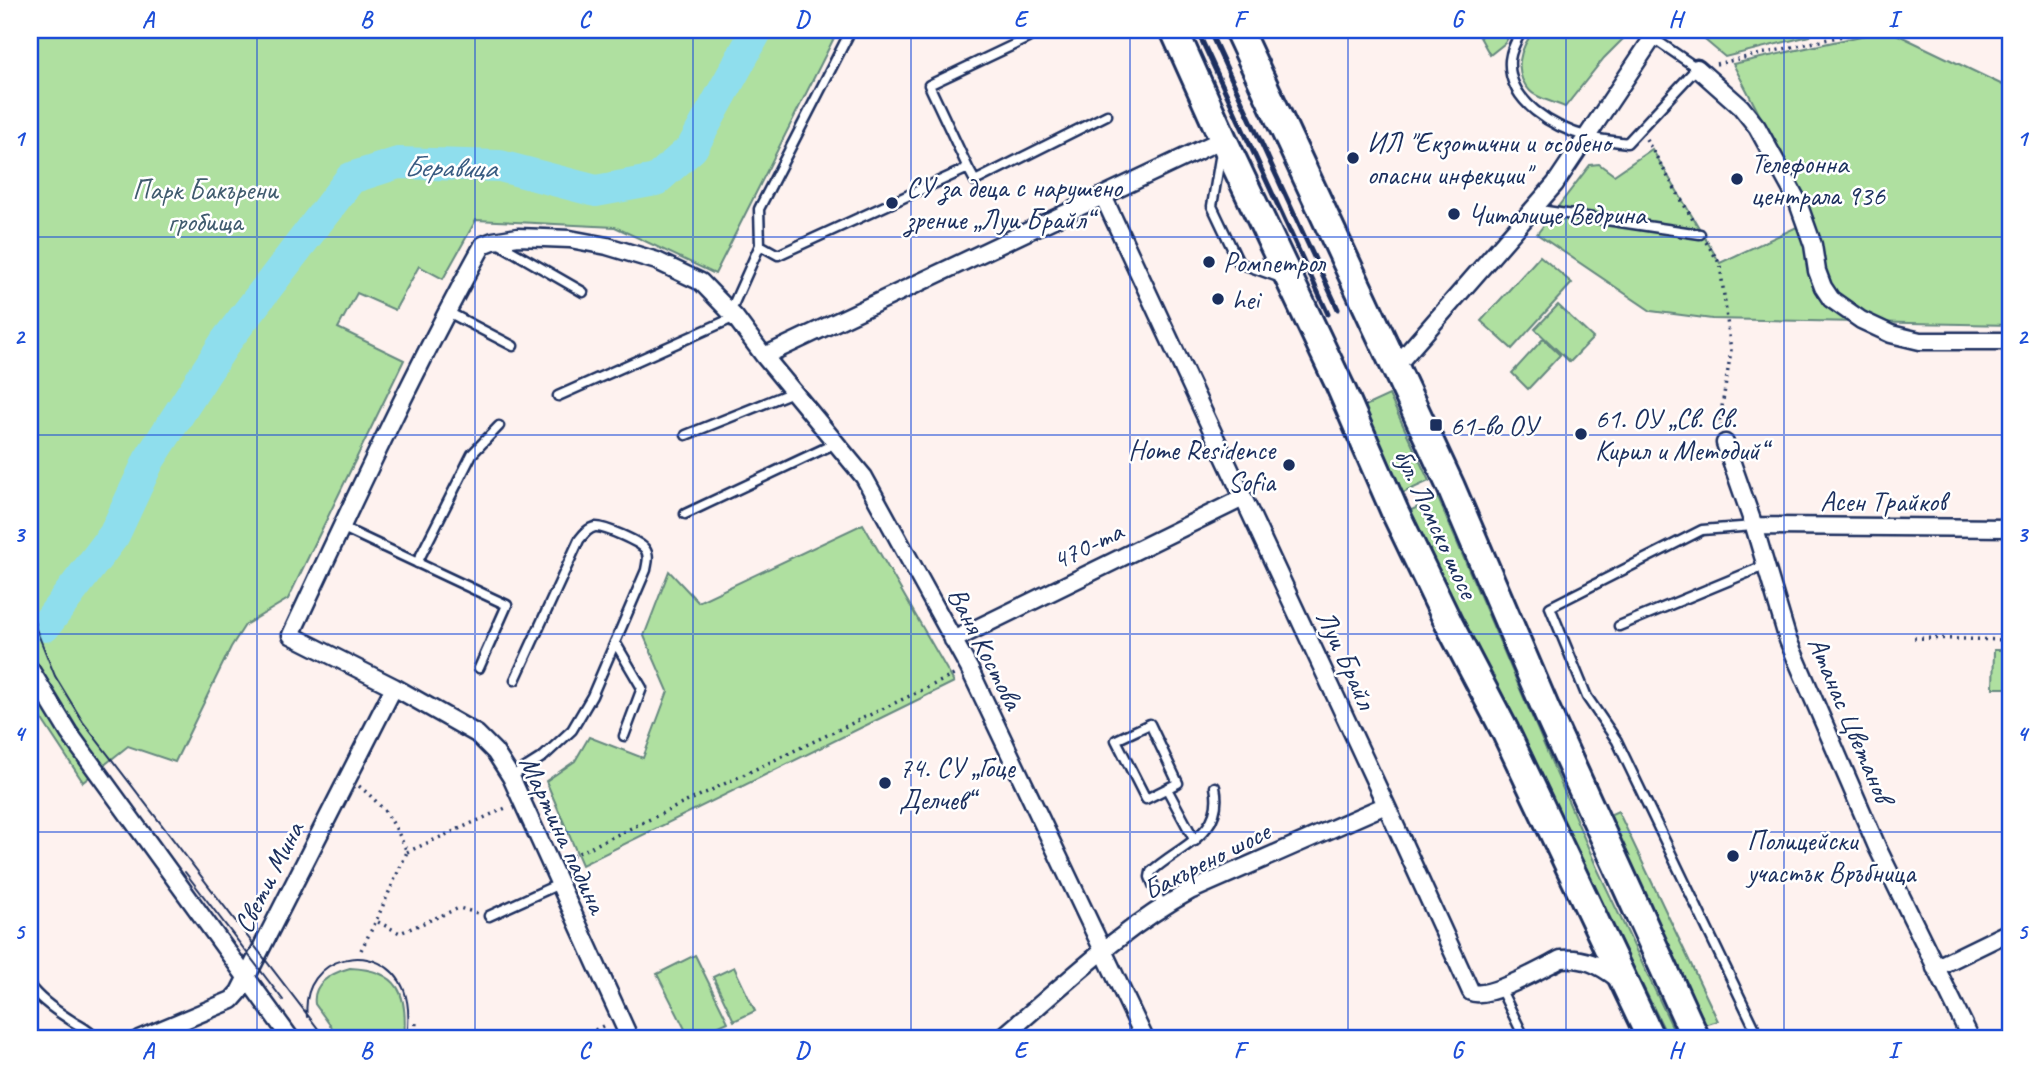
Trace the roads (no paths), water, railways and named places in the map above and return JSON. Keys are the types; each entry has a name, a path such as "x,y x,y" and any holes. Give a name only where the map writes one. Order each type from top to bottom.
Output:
{"main road":[{"name":"бул. Ломско шосе","path":"1174,30 1340,386 1401,524 1505,731 1651,1039"},
{"name":"бул. Ломско шосе","path":"1238,30 1451,487 1547,712 1696,1039"}],"street":[{"path":"1396,366 1555,184 1656,34"},
{"path":"1697,68 1741,107 1757,127 1797,200 1812,245 1817,271 1831,299 1861,320 1891,334 1920,341 2011,341"},
{"path":"764,356 1223,139"},
{"name":"Луи Брайл","path":"1103,197 1471,992 1479,994 1500,988 1561,959 1570,958 1589,961 1605,968 1625,985"},
{"name":"Ваня Костова","path":"493,241 519,237 570,239 607,246 657,261 701,282 733,314 764,356 864,477 969,668 1145,1039"},
{"path":"341,527 446,312 483,245 493,241"},
{"name":"Атанас Цветанов","path":"1725,443 1793,653 1878,849 1971,1039"},
{"name":"470-та","path":"953,640 1243,498"},
{"name":"Асен Трайков","path":"1754,526 2011,528"},
{"name":"Мартина падина","path":"341,527 291,635 394,687 477,734 495,752 511,777 630,1039"},
{"path":"30,669 69,733 291,1039"},
{"name":"Свети Мина","path":"139,1039 232,1000 239,992 394,687"},
{"name":"Бакърено шосе","path":"1000,1039 1162,906 1190,891 1387,806"},
{"path":"1935,968 2011,930"}],"lane":[{"path":"558,397 733,314 760,245 759,209 851,30"},
{"path":"1522,30 1510,57 1510,70 1515,88 1523,99 1541,115 1570,130 1588,137 1627,143 1697,68 1656,34"},
{"path":"1028,38 929,85 975,181 1107,115"},
{"path":"1223,139 1212,206 1239,263 1290,281"},
{"path":"760,245 778,255 968,168"},
{"path":"1533,209 1700,234"},
{"path":"493,241 583,292"},
{"path":"446,312 513,346"},
{"path":"686,435 793,392"},
{"path":"417,563 472,454 499,426"},
{"path":"685,514 836,443"},
{"path":"1754,526 1702,530 1550,607 1587,697 1618,741 1760,1039"},
{"path":"341,527 507,605 479,668"},
{"path":"511,777 544,756 572,730 592,696 646,570 649,558 645,548 608,529 595,527 586,532 579,540 515,680"},
{"path":"1619,626 1764,566"},
{"path":"615,642 642,688 624,736"},
{"path":"1147,724 1152,726 1178,780 1177,784 1167,789 1148,799 1143,798 1116,740 1147,724"},
{"path":"1162,906 1150,877 1151,872 1195,841 1213,817 1218,800 1215,787"},
{"path":"1167,789 1195,841"},
{"path":"489,916 559,884"},
{"path":"30,986 36,995 67,1018 89,1030 96,1039"},
{"path":"1500,988 1525,1039"}],"waterway":[{"name":"Беравица","path":"45,626 114,535 149,460 226,341 351,178 398,163 500,166 596,191 656,180 692,148 757,30"}],"tram line":[{"path":"30,599 36,629 55,676 83,722 326,1039"},
{"path":"185,872 283,1000"},
{"path":"307,1017 308,995 316,978 329,966 362,958 379,963 393,973 404,990 408,1014 407,1039"}],"railway":[{"path":"1197,30 1328,314"},
{"path":"1209,30 1338,309"}],"place":[{"name":"ИЛ \"Екзотични и особено опасни инфекции\"","path":"1353,158"},
{"name":"Телефонна централа 936","path":"1737,179"},
{"name":"СУ за деца с нарушено зрение „Луи Брайл“","path":"892,203"},
{"name":"Читалище Ведрина","path":"1454,214"},
{"name":"Ромпетрол","path":"1209,262"},
{"name":"hei","path":"1218,299"},
{"name":"61-во ОУ","path":"1436,425"},
{"name":"61. ОУ „Св. Св. Кирил и Методий“","path":"1581,434"},
{"name":"Home Residence Sofia","path":"1289,465"},
{"name":"74. СУ „Гоце Делчев“","path":"885,783"},
{"name":"Полицейски участък Връбница","path":"1733,856"}],"park label":[{"name":"Парк Бакърени гробища","path":"205,205"}]}
